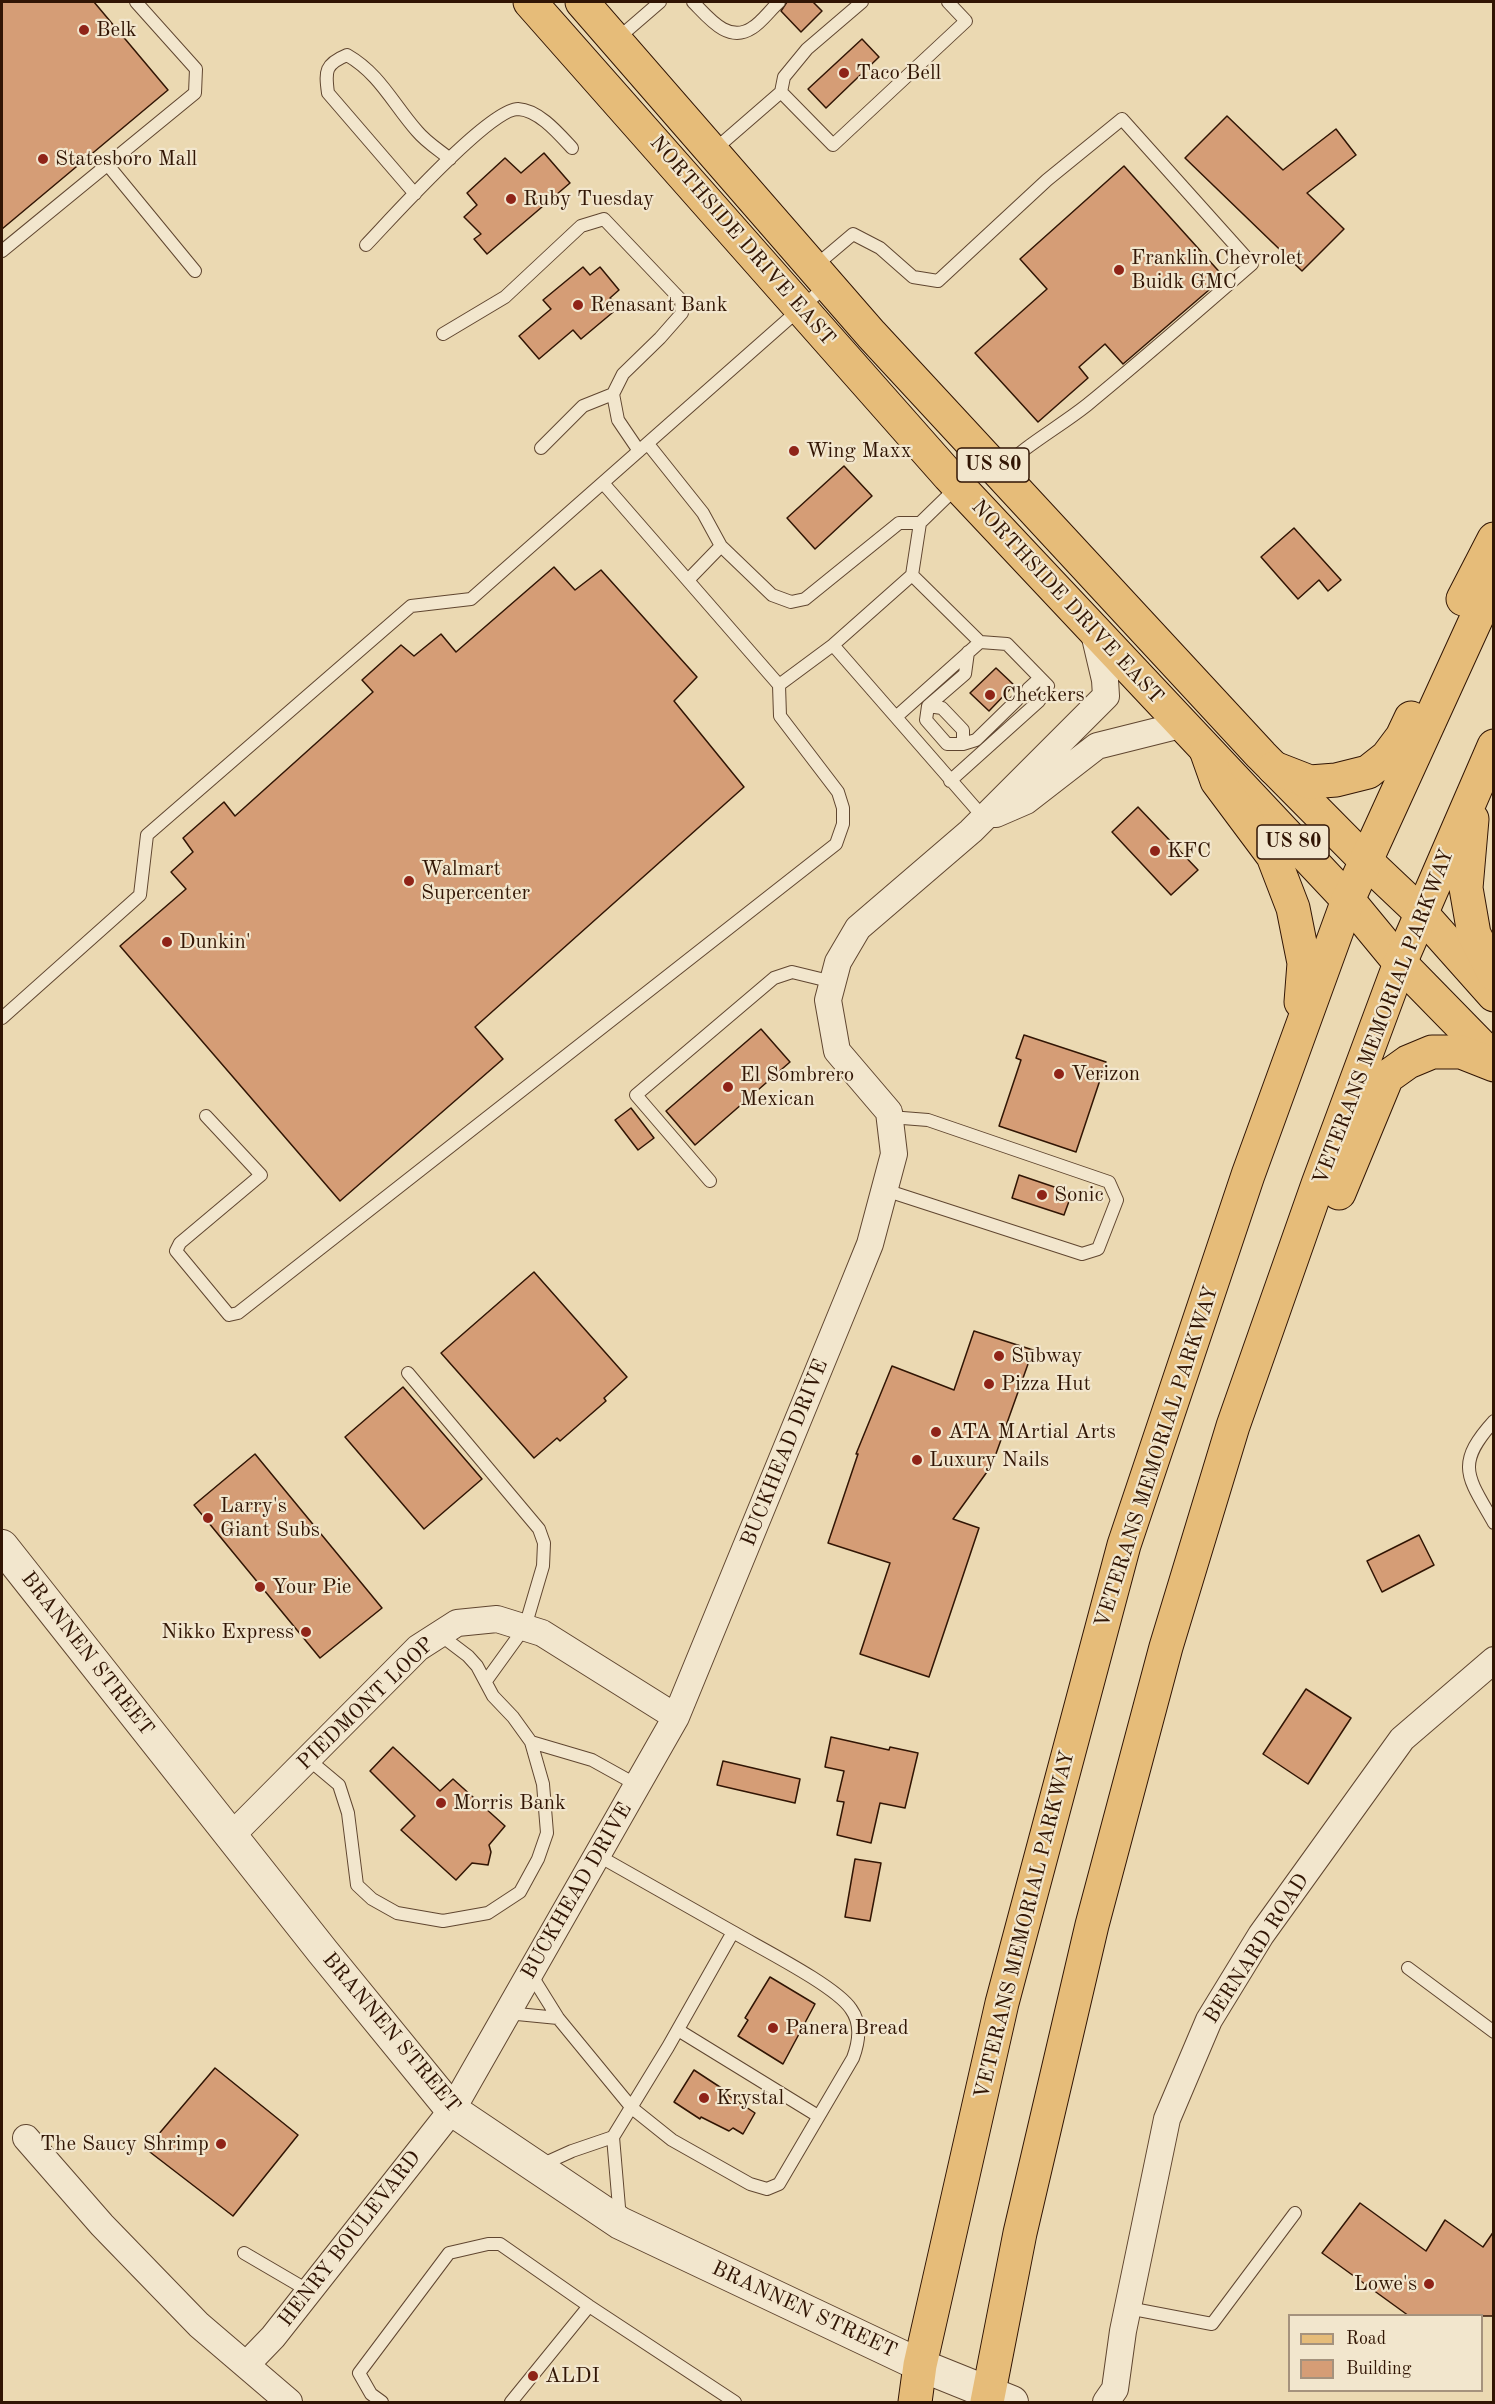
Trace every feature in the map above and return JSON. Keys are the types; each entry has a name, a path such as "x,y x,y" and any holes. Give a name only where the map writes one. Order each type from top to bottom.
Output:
{"main road":[{"name":"NORTHSIDE DRIVE EAST","path":"530,2 958,486 1348,900 1400,963 1494,1059"},
{"name":"NORTHSIDE DRIVE EAST","path":"582,2 821,276 999,472 1274,768 1365,861 1421,913 1494,995"},
{"path":"1274,768 1310,782 1336,780 1368,772 1388,757 1402,737 1463,600 1494,539"},
{"name":"VETERANS MEMORIAL PARKWAY","path":"915,2403 920,2365 1002,2003 1124,1545 1248,1175 1348,900 1494,580"},
{"name":"VETERANS MEMORIAL PARKWAY","path":"996,2399 1020,2233 1092,1925 1166,1647 1233,1426 1318,1184 1400,963 1494,746"},
{"path":"1206,750 1218,781 1273,856 1293,908 1304,963 1299,1036"},
{"path":"1477,785 1469,839 1466,888 1474,934 1494,974"},
{"path":"1233,1426 1262,1372 1314,1260 1349,1164 1387,1077 1408,1062 1432,1052 1461,1052 1494,1065"}],"street":[{"name":"BUCKHEAD DRIVE","path":"452,2110 676,1717 870,1244 894,1154 890,1117 889,1112 837,1051 828,1000 838,962 858,928 984,818 1106,696 1105,680 1093,629"},
{"name":"BUCKHEAD DRIVE","path":"984,818 1026,801 1096,747 1181,725"},
{"name":"BRANNEN STREET","path":"2,1546 231,1836 452,2110 620,2223 996,2399"},
{"name":"PIEDMONT LOOP","path":"231,1836 418,1648 457,1623 497,1619 542,1633 676,1717"},
{"name":"BERNARD ROAD","path":"1106,2403 1115,2389 1128,2308 1167,2119 1209,2020 1261,1935 1402,1739 1494,1660"},
{"name":"HENRY BOULEVARD","path":"246,2365 273,2337 452,2110"},
{"path":"26,2138 102,2224 199,2325 289,2403"}],"lane":[{"path":"2,251 195,93 196,69 136,2"},
{"path":"615,40 660,2"},
{"path":"693,2 717,27 733,33 751,29 779,2"},
{"path":"712,152 781,92 784,77 807,49 862,2"},
{"path":"781,92 833,145 966,21 948,2"},
{"path":"415,194 328,93 325,75 333,61 347,55 364,65 396,102 418,133 450,159"},
{"path":"366,245 477,133 509,110 521,109 549,123 572,148"},
{"path":"2,1017 140,895 147,835 411,606 471,599 801,309 821,276 852,234 880,248 913,277 938,281 1047,180 1122,119 1252,264 1084,407 1017,454 999,472"},
{"path":"107,164 195,271"},
{"path":"443,334 505,297 581,226 604,219 681,300 682,313 623,374 613,394 618,420 703,513 721,546 772,595 791,602 805,599 898,523 920,523"},
{"path":"541,448 584,406 613,394"},
{"path":"206,1116 261,1175 180,1243 176,1251 229,1315 238,1313 836,844 843,824 843,808 838,792 780,716 779,685 603,483"},
{"path":"779,685 832,645 912,575 920,523 958,486"},
{"path":"688,580 721,546"},
{"path":"912,575 980,642 1007,644 1048,686 1039,701 950,781"},
{"path":"896,717 980,642"},
{"path":"832,645 984,818"},
{"path":"968,652 965,674 928,706 926,720 947,744 963,744 976,740 1017,700"},
{"path":"1028,689 1040,678"},
{"path":"928,706 942,708 963,730 963,744"},
{"path":"710,1181 636,1095 774,978 792,972 832,982"},
{"path":"885,1190 1082,1254 1098,1249 1117,1200 1108,1182 928,1120 890,1117"},
{"path":"408,1373 539,1529 544,1543 543,1566 525,1628 486,1681"},
{"path":"1494,1421 1478,1439 1468,1458 1471,1483 1494,1523"},
{"path":"308,1759 339,1785 348,1813 357,1885 372,1899 398,1913 443,1921 488,1913 520,1892 538,1859 547,1833 543,1784 531,1743 493,1696 486,1681 468,1656 439,1634"},
{"path":"531,1743 592,1760 637,1785"},
{"path":"530,1973 558,2018 632,2108 672,2140 750,2184 767,2189 779,2184 853,2058 859,2041 858,2026 852,2009 834,1992 597,1855"},
{"path":"620,2223 613,2137 678,2030 733,1932"},
{"path":"1408,1968 1494,2032"},
{"path":"507,2013 558,2018"},
{"path":"678,2030 818,2116"},
{"path":"537,2167 572,2151 613,2137"},
{"path":"1128,2308 1212,2324 1295,2213"},
{"path":"382,2403 371,2394 359,2373 449,2253 488,2244 500,2244 735,2403"},
{"path":"244,2253 309,2290"},
{"path":"512,2403 589,2306"}],"building":[{"name":"Statesboro Mall","path":"2,2 94,2 168,90 2,229"},
{"path":"787,2 813,2 822,11 801,32 781,11"},
{"name":"Taco Bell","path":"862,39 879,57 826,108 808,89"},
{"path":"1227,116 1283,170 1336,129 1356,155 1307,193 1344,229 1302,271 1185,158"},
{"name":"Ruby Tuesday","path":"544,153 570,183 487,254 474,239 481,234 464,217 477,205 467,193 505,158 521,173"},
{"path":"1124,166 1224,277 1123,364 1105,344 1079,367 1088,378 1038,422 975,353 1047,289 1020,259"},
{"path":"583,267 590,275 600,267 619,290 610,298 618,308 581,339 573,330 539,359 519,336 551,309 543,300"},
{"path":"844,466 872,496 815,549 787,518"},
{"path":"1294,528 1341,580 1328,591 1319,580 1298,599 1261,557"},
{"name":"Walmart Supercenter","path":"554,567 575,590 601,570 697,677 674,701 744,787 475,1027 503,1059 340,1201 120,946 186,889 171,872 193,852 183,838 224,802 235,816 373,692 362,680 401,645 414,656 441,634 456,652"},
{"path":"996,668 1014,685 989,711 970,693"},
{"name":"KFC","path":"1138,807 1198,870 1171,895 1112,832"},
{"name":"El Sombrero Mexican","path":"761,1029 790,1062 695,1145 666,1111"},
{"path":"1024,1035 1106,1062 1076,1152 999,1126 1021,1060 1016,1058"},
{"path":"631,1108 654,1138 638,1150 615,1120"},
{"name":"Sonic","path":"1019,1175 1072,1193 1064,1215 1012,1198"},
{"path":"534,1272 627,1377 604,1398 606,1401 560,1441 557,1438 534,1458 441,1353"},
{"path":"974,1331 1033,1350 992,1465 953,1519 979,1528 929,1677 860,1654 890,1563 828,1543 858,1454 856,1454 892,1366 954,1390"},
{"path":"403,1387 482,1479 424,1529 345,1437"},
{"path":"255,1454 382,1608 320,1658 194,1505"},
{"path":"1419,1535 1434,1565 1382,1592 1367,1561"},
{"path":"1306,1689 1351,1718 1308,1784 1263,1754"},
{"path":"831,1737 889,1750 890,1747 918,1753 905,1808 880,1803 871,1843 837,1835 844,1802 837,1801 844,1771 825,1767"},
{"name":"Morris Bank","path":"393,1747 440,1791 453,1779 505,1826 489,1845 491,1852 488,1865 472,1863 456,1880 401,1830 415,1816 370,1771"},
{"path":"723,1761 800,1779 795,1803 717,1785"},
{"path":"855,1859 881,1863 870,1921 845,1917"},
{"name":"Panera Bread","path":"770,1977 815,2004 783,2064 738,2036 748,2020 745,2018"},
{"path":"215,2068 298,2135 233,2216 146,2149"},
{"name":"Krystal","path":"694,2070 755,2113 743,2134 733,2128 729,2131 701,2117 700,2119 674,2102"},
{"name":"Lowe's","path":"1360,2203 1426,2251 1445,2220 1483,2247 1494,2231 1494,2316 1406,2314 1322,2253"}],"place":[{"name":"Belk","path":"84,30"},
{"name":"Taco Bell","path":"844,73"},
{"name":"Statesboro Mall","path":"43,159"},
{"name":"Ruby Tuesday","path":"511,199"},
{"name":"Franklin Chevrolet Buidk GMC","path":"1119,270"},
{"name":"Renasant Bank","path":"578,305"},
{"name":"Wing Maxx","path":"794,451"},
{"name":"Checkers","path":"990,695"},
{"name":"KFC","path":"1155,851"},
{"name":"Walmart Supercenter","path":"409,881"},
{"name":"Dunkin'","path":"167,942"},
{"name":"Verizon","path":"1059,1074"},
{"name":"El Sombrero Mexican","path":"728,1087"},
{"name":"Sonic","path":"1042,1195"},
{"name":"Subway","path":"999,1356"},
{"name":"Pizza Hut","path":"989,1384"},
{"name":"ATA MArtial Arts","path":"936,1432"},
{"name":"Luxury Nails","path":"917,1460"},
{"name":"Larry's Giant Subs","path":"208,1518"},
{"name":"Your Pie","path":"260,1587"},
{"name":"Nikko Express","path":"306,1632"},
{"name":"Morris Bank","path":"441,1803"},
{"name":"Panera Bread","path":"773,2028"},
{"name":"Krystal","path":"704,2098"},
{"name":"The Saucy Shrimp","path":"221,2144"},
{"name":"Lowe's","path":"1429,2284"},
{"name":"ALDI","path":"533,2376"}]}
